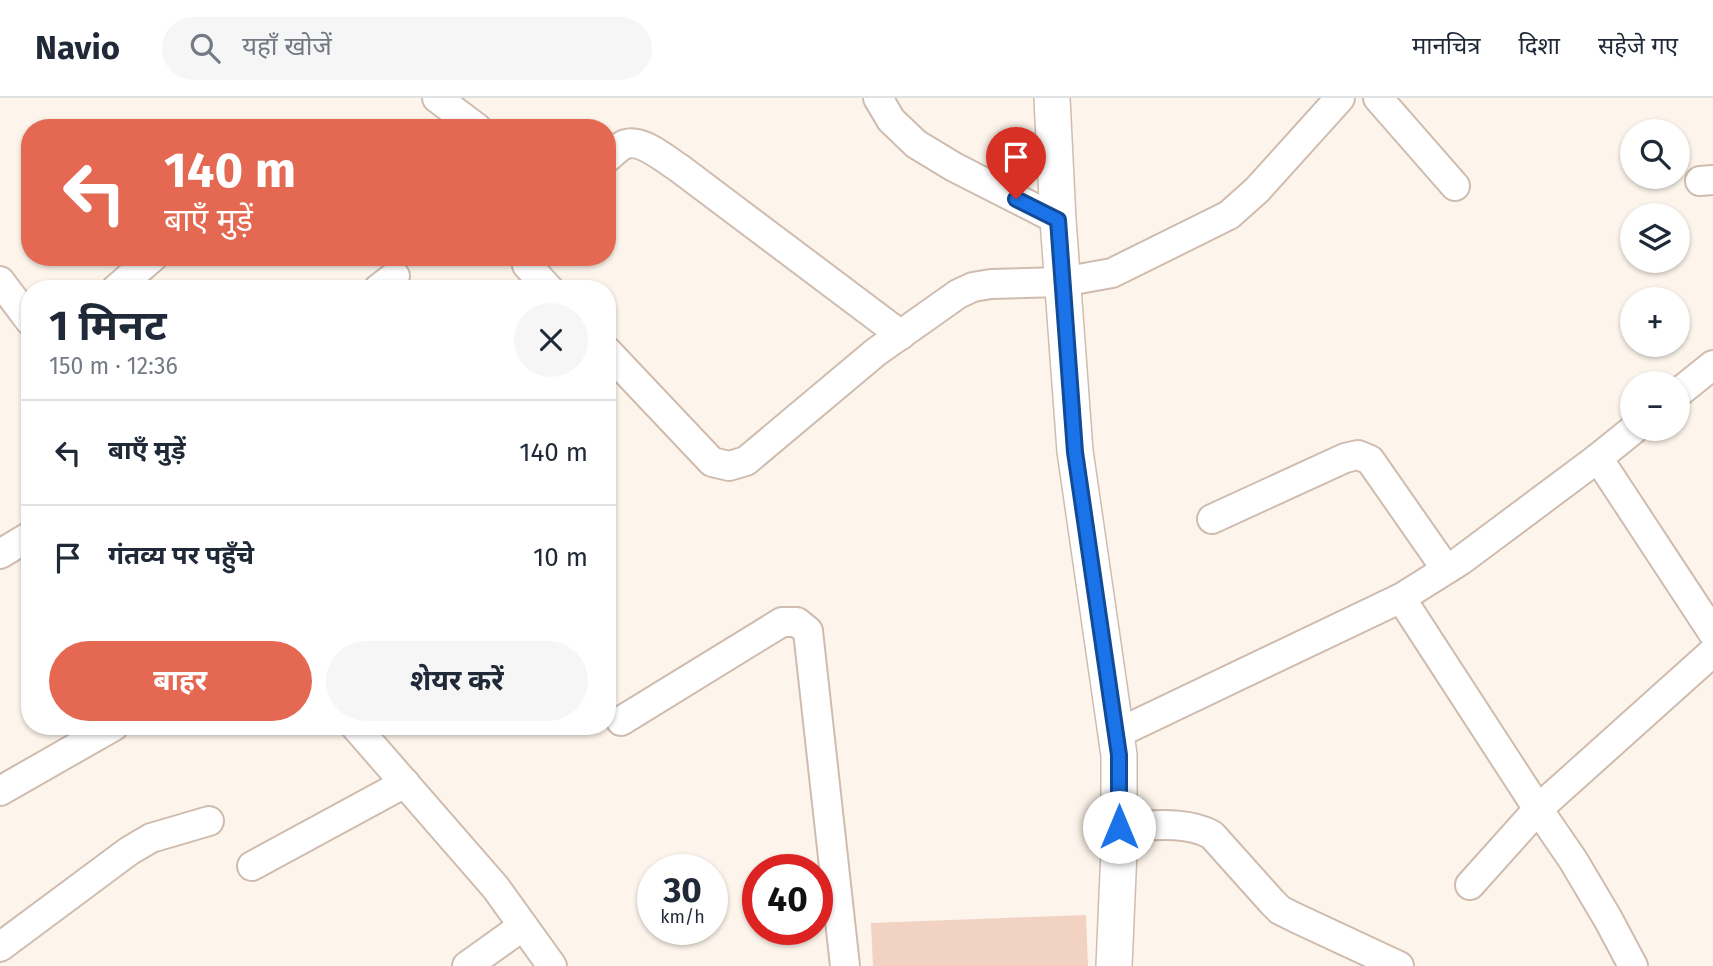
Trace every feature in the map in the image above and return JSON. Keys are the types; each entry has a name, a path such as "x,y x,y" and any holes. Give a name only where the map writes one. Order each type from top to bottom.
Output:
{"street":[{"path":"437,98 465,119"},
{"path":"878,98 891,120 916,144 954,167 1058,220"},
{"path":"1052,98 1075,452 1119,755 1114,966"},
{"path":"616,361 712,462 729,466 746,461 876,352 958,294 973,287 991,284 1062,282 1112,273 1229,215 1257,190 1340,98"},
{"path":"1378,98 1455,186"},
{"path":"616,149 626,144 640,143 678,168 901,335"},
{"path":"126,280 143,266"},
{"path":"528,266 541,280"},
{"path":"0,281 21,309"},
{"path":"1690,384 1711,369"},
{"path":"1116,734 1401,598 1460,561 1620,440"},
{"path":"1212,519 1345,458 1358,455 1370,460 1446,569"},
{"path":"1598,458 1713,634"},
{"path":"0,554 21,541"},
{"path":"1401,598 1573,860 1633,966"},
{"path":"621,721 782,622 797,622 808,631 845,966"},
{"path":"1470,885 1538,809 1713,652"},
{"path":"0,791 98,735"},
{"path":"363,735 496,888 552,966"},
{"path":"252,866 405,783"},
{"path":"0,947 150,838 209,821"},
{"path":"1119,827 1200,828 1212,835 1280,909 1296,919 1399,966"},
{"path":"467,966 523,926"}],"building":[{"path":"1086,915 1088,966 873,966 871,923"}],"route":[{"path":"1016,199 1058,220 1075,452 1119,755 1119,827"}]}
